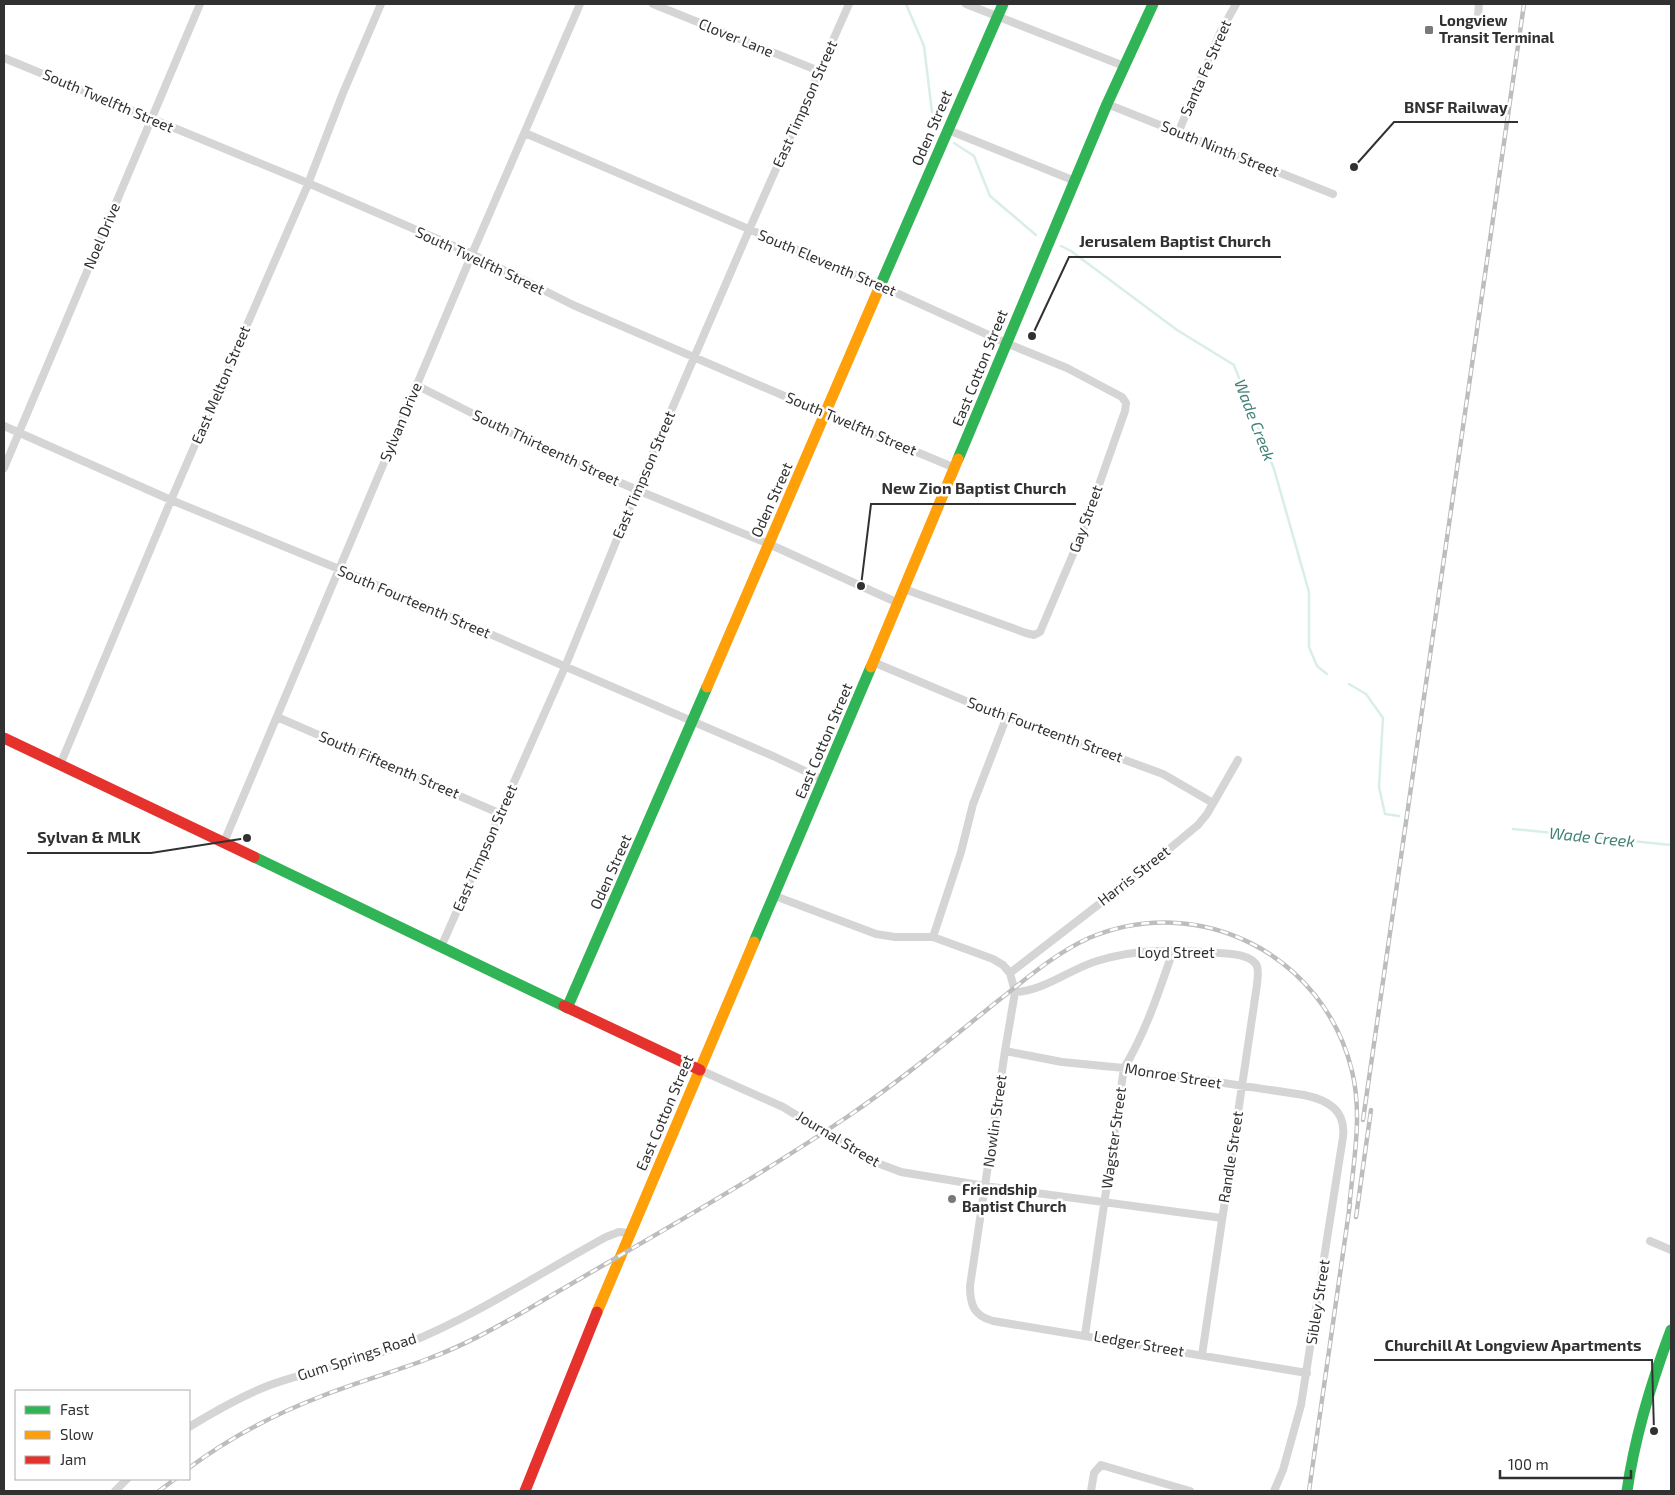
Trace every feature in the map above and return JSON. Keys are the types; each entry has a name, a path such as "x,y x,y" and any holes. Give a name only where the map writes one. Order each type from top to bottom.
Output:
{"street":[{"name":"Noel Drive","path":"4,468 200,4"},
{"name":"East Melton Street","path":"60,765 308,183 343,93 382,4"},
{"name":"Sylvan Drive","path":"224,842 416,385 580,4"},
{"name":"Clover Lane","path":"654,4 820,71"},
{"name":"East Timpson Street","path":"441,947 501,814 694,357 849,4"},
{"path":"966,4 1124,66"},
{"name":"Oden Street","path":"567,1008 693,722 1003,4"},
{"name":"East Cotton Street","path":"525,1491 630,1233 824,780 1074,181 1153,4"},
{"name":"Santa Fe Street","path":"1178,133 1220,33 1236,4"},
{"path":"1478,16 1479,4"},
{"name":"South Twelfth Street","path":"4,58 308,183 472,254 573,305 955,468"},
{"name":"South Ninth Street","path":"1107,104 1333,194"},
{"path":"948,130 1074,181"},
{"name":"South Eleventh Street","path":"525,133 1073,371 1118,394 1125,401"},
{"name":"South Thirteenth Street","path":"416,385 523,440 637,490 769,544 898,603"},
{"name":"Gay Street","path":"904,589 1026,633 1038,634 1044,626 1082,533 1125,411 1125,401"},
{"name":"South Fourteenth Street","path":"4,426 172,500 339,569 773,756 824,780"},
{"name":"South Fourteenth Street","path":"873,662 1007,716 1163,774 1213,803"},
{"path":"933,937 961,852 973,804 1007,716"},
{"name":"South Fifteenth Street","path":"276,717 501,814"},
{"path":"4,738 700,1070"},
{"name":"Harris Street","path":"1010,973 1151,864 1198,825 1238,760"},
{"path":"775,896 876,934 895,937 933,937 993,959 1003,965 1010,973 1015,992"},
{"name":"Loyd Street","path":"1015,992 1032,990 1090,964 1122,955 1147,951 1228,954 1243,956 1252,960"},
{"name":"Wagster Street","path":"1084,1335 1124,1068 1136,1049 1144,1030 1173,951"},
{"name":"Randle Street","path":"1202,1355 1258,974 1257,966 1252,960"},
{"name":"Nowlin Street","path":"974,1310 970,1299 970,1286 1015,992"},
{"name":"Monroe Street","path":"1005,1051 1062,1062 1124,1068 1316,1098 1328,1103 1337,1111"},
{"name":"Journal Street","path":"700,1070 789,1110 872,1161 889,1169 907,1174 985,1186 1222,1218"},
{"name":"Sibley Street","path":"1274,1491 1283,1470 1298,1420 1307,1373 1343,1137 1343,1126 1337,1111"},
{"name":"Gum Springs Road","path":"190,1426 228,1404 268,1386 391,1349 421,1338 461,1318 606,1237 619,1232 630,1233"},
{"path":"1650,1241 1671,1250"},
{"name":"Ledger Street","path":"974,1310 980,1316 993,1321 1307,1373"},
{"path":"1627,1491 1641,1421 1671,1330"},
{"path":"1091,1491 1094,1473 1098,1466 1105,1465 1190,1491"},
{"path":"115,1491 126,1480"}],"waterway":[{"name":"Wade Creek","path":"906,4 924,46 932,112"},
{"name":"Wade Creek","path":"954,143 974,156 990,196 1036,235"},
{"name":"Wade Creek","path":"1061,246 1071,251 1177,330 1234,365 1274,469 1309,592 1309,647 1317,666 1327,674"},
{"name":"Wade Creek","path":"1349,684 1366,694 1383,718 1379,787 1385,814 1399,816"},
{"name":"Wade Creek","path":"1513,829 1671,845"}],"railway":[{"path":"1363,1120 1524,4"},
{"path":"190,1467 236,1437 304,1403 455,1348 525,1311 728,1192 847,1117 905,1075 1053,958 1089,938 1131,925 1173,923 1213,929 1251,943 1285,966 1315,995 1337,1030 1352,1071 1355,1088 1357,1123 1349,1209"},
{"path":"1356,1217 1371,1110"},
{"path":"1309,1491 1350,1204"},
{"path":"159,1491 174,1480"}],"traffic: fast":[{"path":"880,286 1003,4"},
{"path":"958,459 1107,104 1153,4"},
{"path":"754,942 871,667"},
{"path":"567,1008 707,687"},
{"path":"254,857 564,1006"},
{"path":"1627,1491 1644,1409 1671,1330"}],"traffic: slow":[{"path":"707,687 880,286"},
{"path":"871,667 958,459"},
{"path":"597,1312 754,942"}],"traffic: jam":[{"path":"4,738 254,857"},
{"path":"564,1006 700,1070"},
{"path":"525,1491 597,1312"}],"place":[{"name":"Longview Transit Terminal","path":"1429,30"},
{"name":"BNSF Railway","path":"1354,167"},
{"name":"Jerusalem Baptist Church","path":"1032,336"},
{"name":"New Zion Baptist Church","path":"861,586"},
{"name":"Sylvan & MLK","path":"247,838"},
{"name":"Friendship Baptist Church","path":"952,1199"},
{"name":"Churchill At Longview Apartments","path":"1654,1431"}]}
